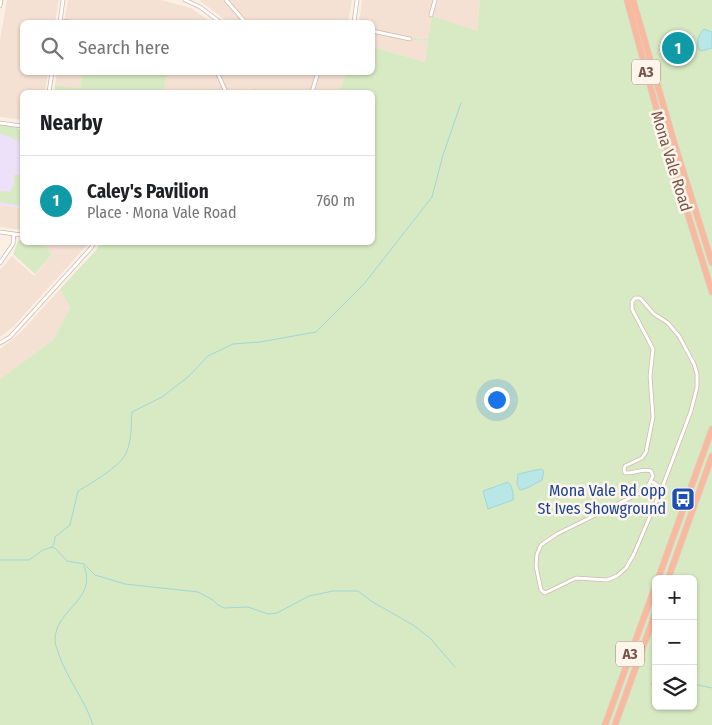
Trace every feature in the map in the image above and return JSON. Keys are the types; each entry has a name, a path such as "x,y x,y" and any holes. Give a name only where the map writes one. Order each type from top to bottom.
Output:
{"highway":[{"name":"Mona Vale Road","path":"627,0 666,144 712,292"},
{"name":"Mona Vale Road","path":"633,0 712,264"},
{"path":"659,575 712,429"},
{"path":"669,575 712,456"},
{"name":"A3","path":"605,725 652,595"},
{"name":"A3","path":"615,725 653,620"}],"street":[{"path":"0,6 1,0"},
{"path":"60,20 63,0"},
{"path":"185,0 200,7 217,20"},
{"path":"226,0 243,20"},
{"path":"356,20 358,0"},
{"path":"431,15 435,0"},
{"path":"375,32 410,39"},
{"path":"49,90 52,75"},
{"path":"218,75 225,90"},
{"path":"313,90 317,75"},
{"path":"0,123 20,126"},
{"path":"0,232 20,235"},
{"path":"0,263 12,244 14,234"},
{"path":"0,343 10,337 92,245"},
{"path":"636,298 640,298 645,302 654,314 668,323 679,336 694,364 697,374 694,404 662,488 634,554 626,568 607,580 576,578 550,592 546,593 541,590 536,566 537,554 541,545 557,534 634,497 642,492 653,476 651,471 645,470 628,474 624,470 625,466 642,458 646,452 653,417 650,376 653,349 632,309 632,302 636,298"},
{"path":"651,481 662,488"}],"shaded area":[{"path":"7,0 59,0 55,20 20,20 20,75 48,75 45,90 20,90 20,120 0,117 0,40"},
{"path":"68,0 161,0 191,8 208,20 64,20"},
{"path":"199,0 352,0 348,20 225,20"},
{"path":"362,0 480,0 477,31 428,39 414,38 414,40 428,41 425,62 375,48 375,20 359,20"},
{"path":"57,75 82,75 80,88 55,85"},
{"path":"167,75 345,75 340,90 250,90 249,88 248,90 164,90"},
{"path":"0,128 20,131 20,208 0,205"},
{"path":"0,205 20,208 20,230 0,227"},
{"path":"44,245 87,245 13,327 0,337 0,270 12,256 34,276 52,254"},
{"path":"60,289 70,308 53,340 0,379 0,349 20,333"}],"green space":[{"path":"480,0 712,0 712,725 0,725 0,379 53,340 70,308 60,289 99,245 375,245 375,90 340,90 345,75 375,75 375,48 425,62 428,41 414,40 414,38 428,39 432,16 477,31"},
{"path":"82,75 167,75 164,90 54,90 55,85 80,88"},
{"path":"0,124 18,127 20,129 20,141 6,135 0,134"},
{"path":"14,175 20,175 20,206 0,202 0,191 10,192 14,184"},
{"path":"20,240 20,245 44,245 52,254 35,274 13,254 18,241"}],"water":[{"path":"704,29 712,32 712,48 702,51 699,50 698,41"},
{"path":"541,469 544,471 542,480 520,490 517,484 518,474"},
{"path":"508,482 511,485 513,500 488,509 483,491"}],"waterway":[{"path":"52,547 55,537 70,525 78,491 111,470 125,455 130,440 132,412 162,397 188,377 208,356 233,344 260,342 316,332 364,284 432,197 443,155 461,103"},
{"path":"0,560 29,560 43,550 52,547 67,561 84,564"},
{"path":"84,564 95,575 125,584 198,592 224,608 248,607 268,614 277,613 309,596 333,591 358,591 371,601 413,625 430,638 455,667"},
{"path":"84,566 87,578 85,588 62,620 57,629 55,640 67,673 86,707 93,725"},
{"path":"697,685 712,688"}],"place":[{"name":"Caley's Pavilion","path":"678,48"},
{"name":"Mona Vale Rd opp St Ives Showground","path":"683,499"}]}
